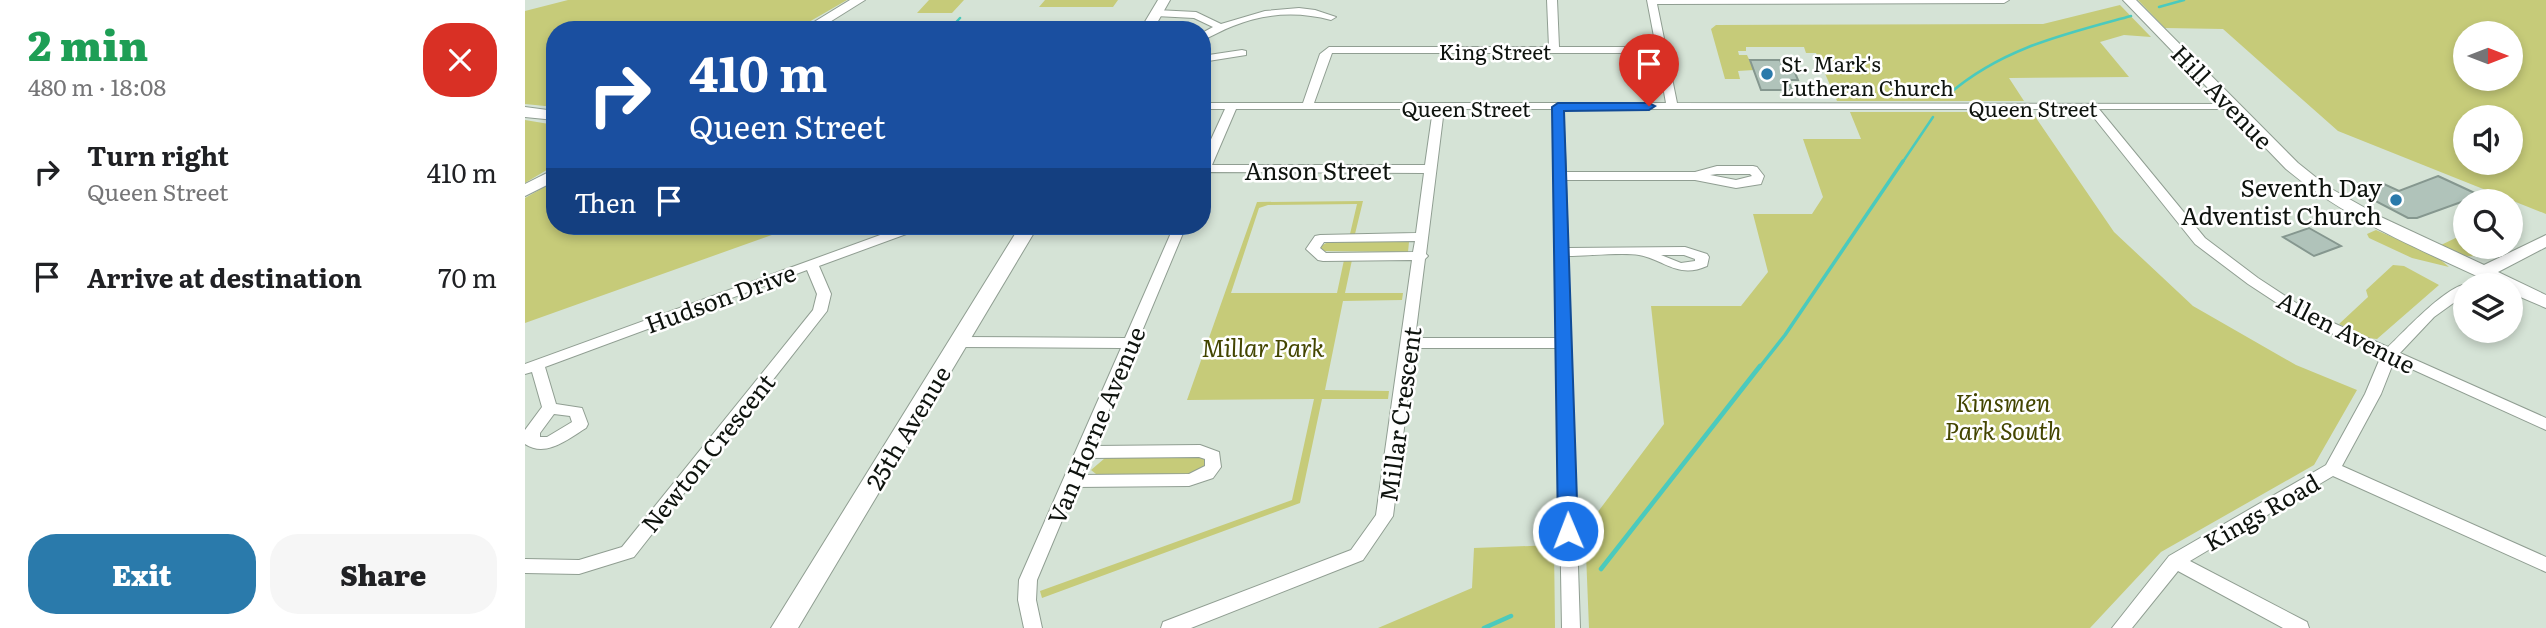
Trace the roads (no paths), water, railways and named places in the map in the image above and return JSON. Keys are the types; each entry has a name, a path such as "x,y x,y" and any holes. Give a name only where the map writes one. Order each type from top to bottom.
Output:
{"street":[{"path":"823,21 859,0"},
{"path":"1151,21 1164,0"},
{"path":"1552,0 1554,50"},
{"path":"1672,106 1652,1 2004,0"},
{"name":"Hill Avenue","path":"2129,0 2292,166 2322,191 2377,222 2546,302"},
{"path":"1156,13 1196,15 1208,21"},
{"path":"1211,32 1220,27 1276,13 1319,13 1331,17"},
{"path":"1211,22 1220,27"},
{"name":"King Street","path":"1307,107 1329,50 1662,50"},
{"path":"1211,58 1242,53"},
{"name":"Queen Street","path":"1211,106 2233,106"},
{"path":"1211,152 1231,106"},
{"name":"Millar Crescent","path":"1170,628 1357,555 1384,516 1439,107"},
{"path":"1558,107 1571,628"},
{"name":"Allen Avenue","path":"2091,107 2200,242 2308,317 2546,424"},
{"path":"525,113 546,115"},
{"name":"Anson Street","path":"1211,170 1431,169"},
{"path":"1560,176 1695,176"},
{"path":"525,191 546,179"},
{"name":"Hudson Drive","path":"531,367 890,235"},
{"name":"25th Avenue","path":"784,628 1023,235"},
{"name":"Van Horne Avenue","path":"1033,628 1027,600 1028,580 1175,235"},
{"path":"1421,256 1323,257 1313,249 1320,239 1423,237"},
{"name":"Kings Road","path":"2485,272 2546,240"},
{"path":"1562,252 1645,253"},
{"name":"Newton Crescent","path":"525,566 579,566 628,552 821,311 824,294 811,263"},
{"name":"Kings Road","path":"2121,628 2175,561 2332,469 2373,394 2389,355 2429,314 2453,296"},
{"path":"958,342 1129,343"},
{"path":"1409,344 1564,343"},
{"path":"531,367 550,408"},
{"path":"1072,481 1204,478 1212,470 1214,461 1213,456 1200,451 1084,452"},
{"path":"2332,469 2546,565"},
{"path":"2175,561 2299,628"}],"waterway":[{"path":"2159,7 2184,0"},
{"path":"1949,94 1991,65 2035,44 2131,16"},
{"path":"957,21 960,18"},
{"path":"1902,163 1933,117"},
{"path":"1759,368 1785,335 1903,161"},
{"path":"1601,569 1760,366"},
{"path":"1484,628 1511,616"}],"place":[{"name":"St. Mark's Lutheran Church","path":"1767,74"},
{"name":"Seventh Day Adventist Church","path":"2396,200"}],"park label":[{"name":"Millar Park","path":"1263,346"},
{"name":"Kinsmen Park South","path":"2003,415"}]}
